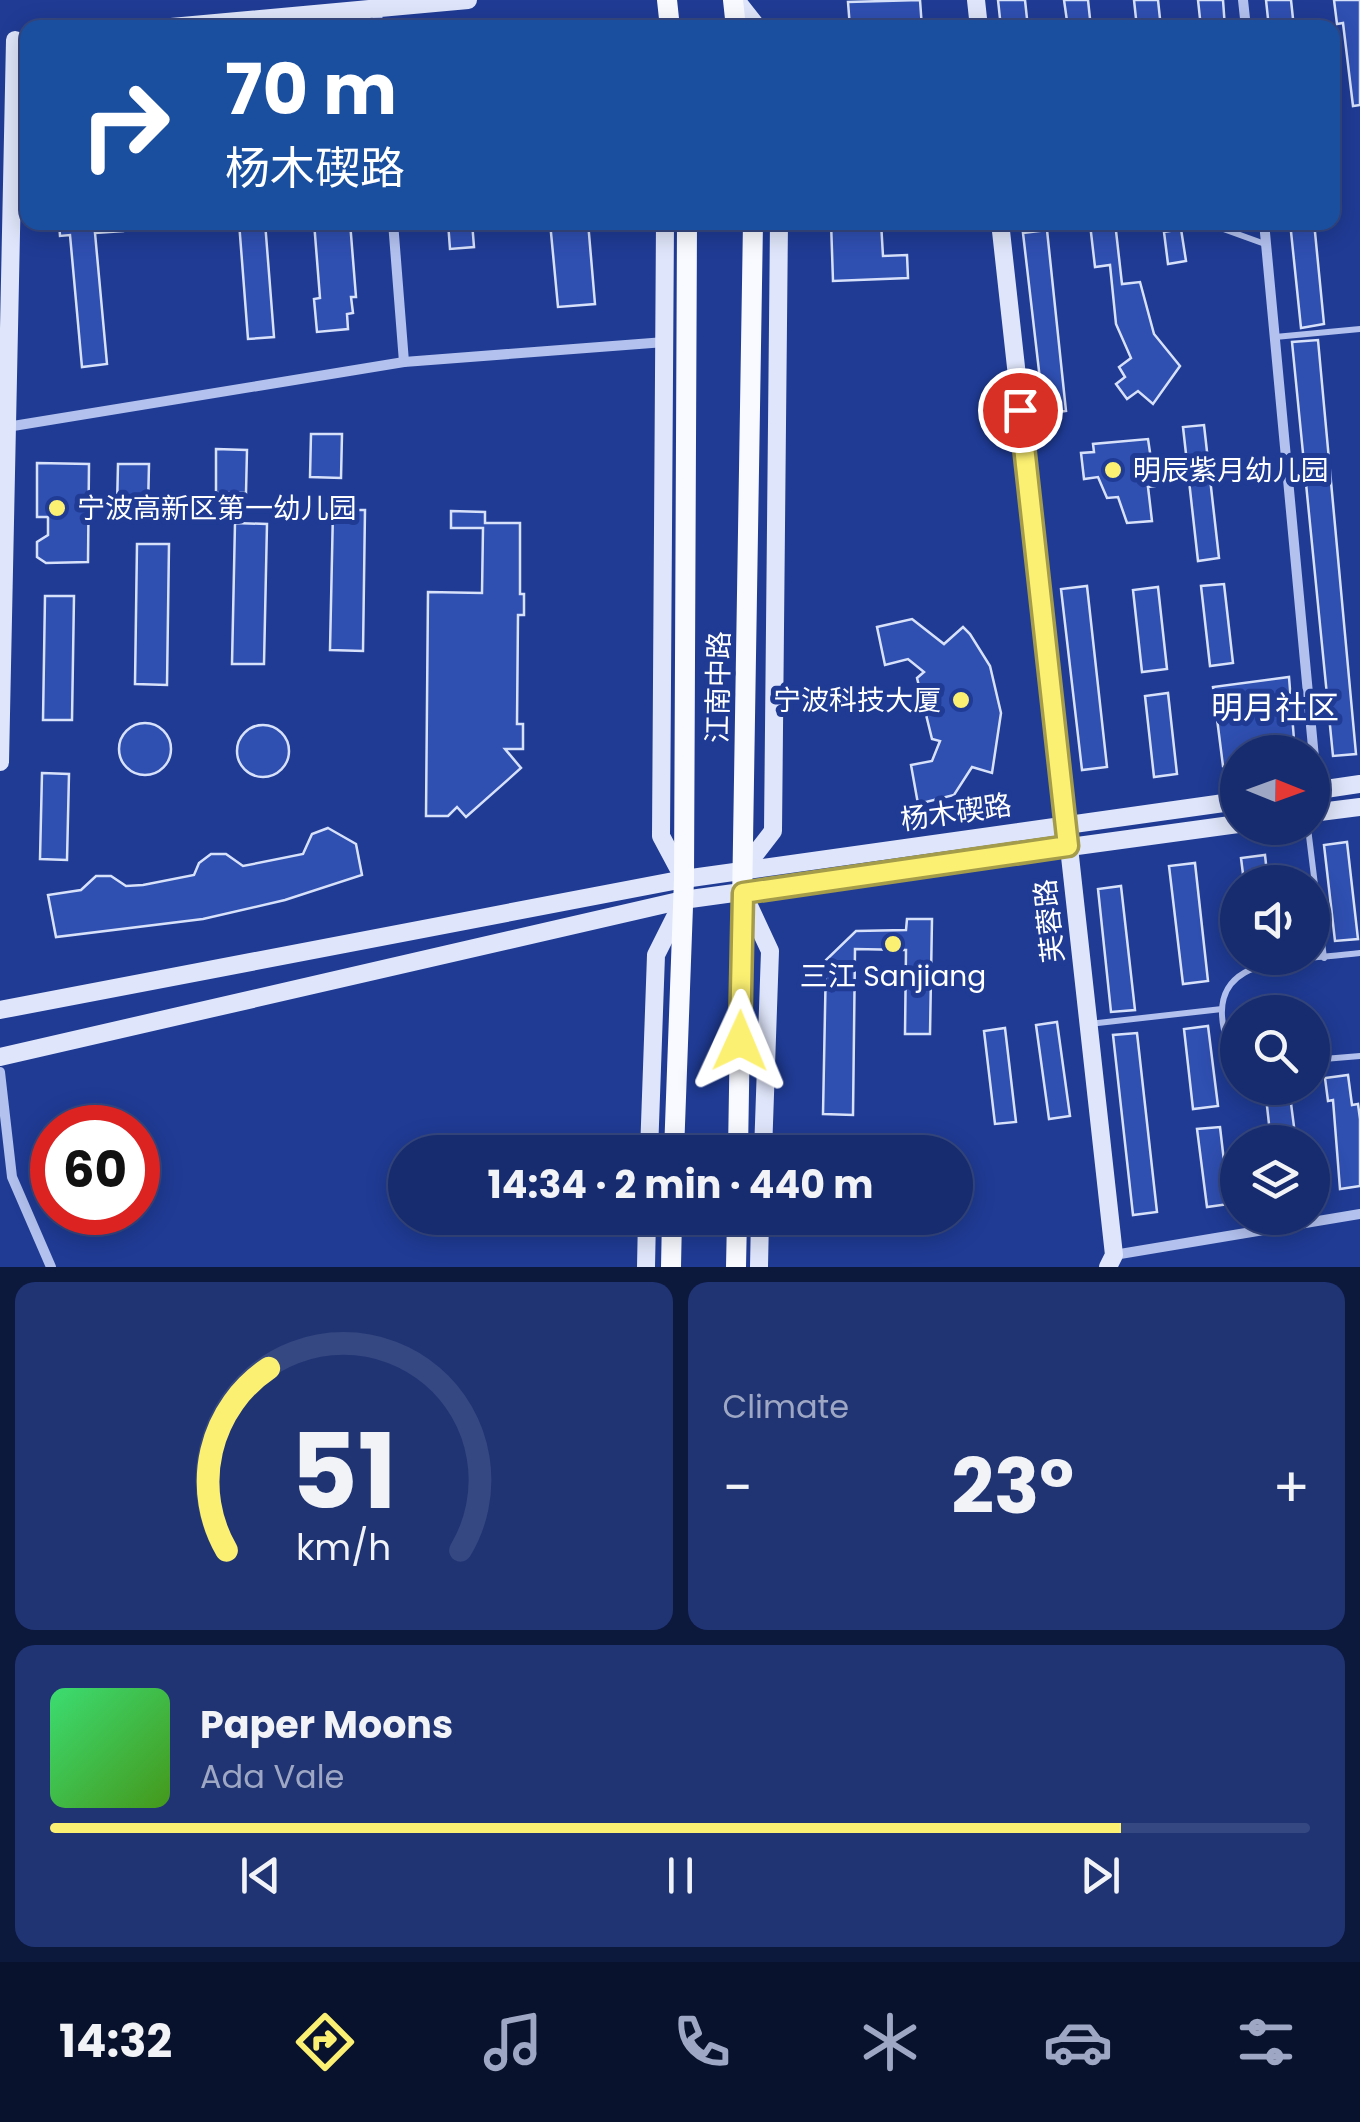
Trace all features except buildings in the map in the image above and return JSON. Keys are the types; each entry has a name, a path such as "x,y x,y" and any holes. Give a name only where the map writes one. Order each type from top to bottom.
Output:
{"main road":[{"path":"247,20 468,0"},
{"path":"735,0 751,20"},
{"path":"0,762 14,40"},
{"path":"650,1135 656,955 683,890 661,836 666,230"},
{"name":"江南中路","path":"675,1135 683,890 686,230"},
{"name":"江南中路","path":"738,1135 752,230"},
{"path":"742,882 773,831 779,230"},
{"name":"芙蓉路","path":"1001,230 1111,1261"},
{"path":"1330,789 1360,784"},
{"name":"杨木碶路","path":"742,882 1066,824 1220,803"},
{"path":"1330,811 1360,807"},
{"name":"杨木碶路","path":"742,882 1220,826"},
{"path":"0,1010 742,882"},
{"path":"742,882 770,951 764,1135"},
{"path":"0,1057 683,890"},
{"path":"646,1267 647,1235"},
{"path":"670,1267 671,1235"},
{"path":"736,1267 737,1235"},
{"path":"758,1267 759,1235"}],"street":[{"path":"377,8 378,20"},
{"path":"394,230 404,362"},
{"path":"1265,230 1310,735"},
{"path":"4,428 404,362 665,342"},
{"path":"0,1072 12,1177 21,1207 51,1267"},
{"path":"1111,1261 1360,1214"}],"lane":[{"path":"1226,230 1266,245"},
{"path":"1275,337 1360,329"},
{"path":"1330,957 1360,953"},
{"path":"1223,995 1224,988 1237,975"},
{"path":"1088,1024 1220,1009"},
{"path":"1330,1058 1360,1056"}],"place":[{"name":"明辰紫月幼儿园","path":"1113,470"},
{"name":"宁波高新区第一幼儿园","path":"57,508"},
{"name":"宁波科技大厦","path":"961,700"},
{"name":"三江 Sanjiang","path":"893,944"}],"district":[{"name":"明月社区","path":"1275,708"}],"route":[{"path":"740,1041 743,893 1068,846 1020,410"}]}
